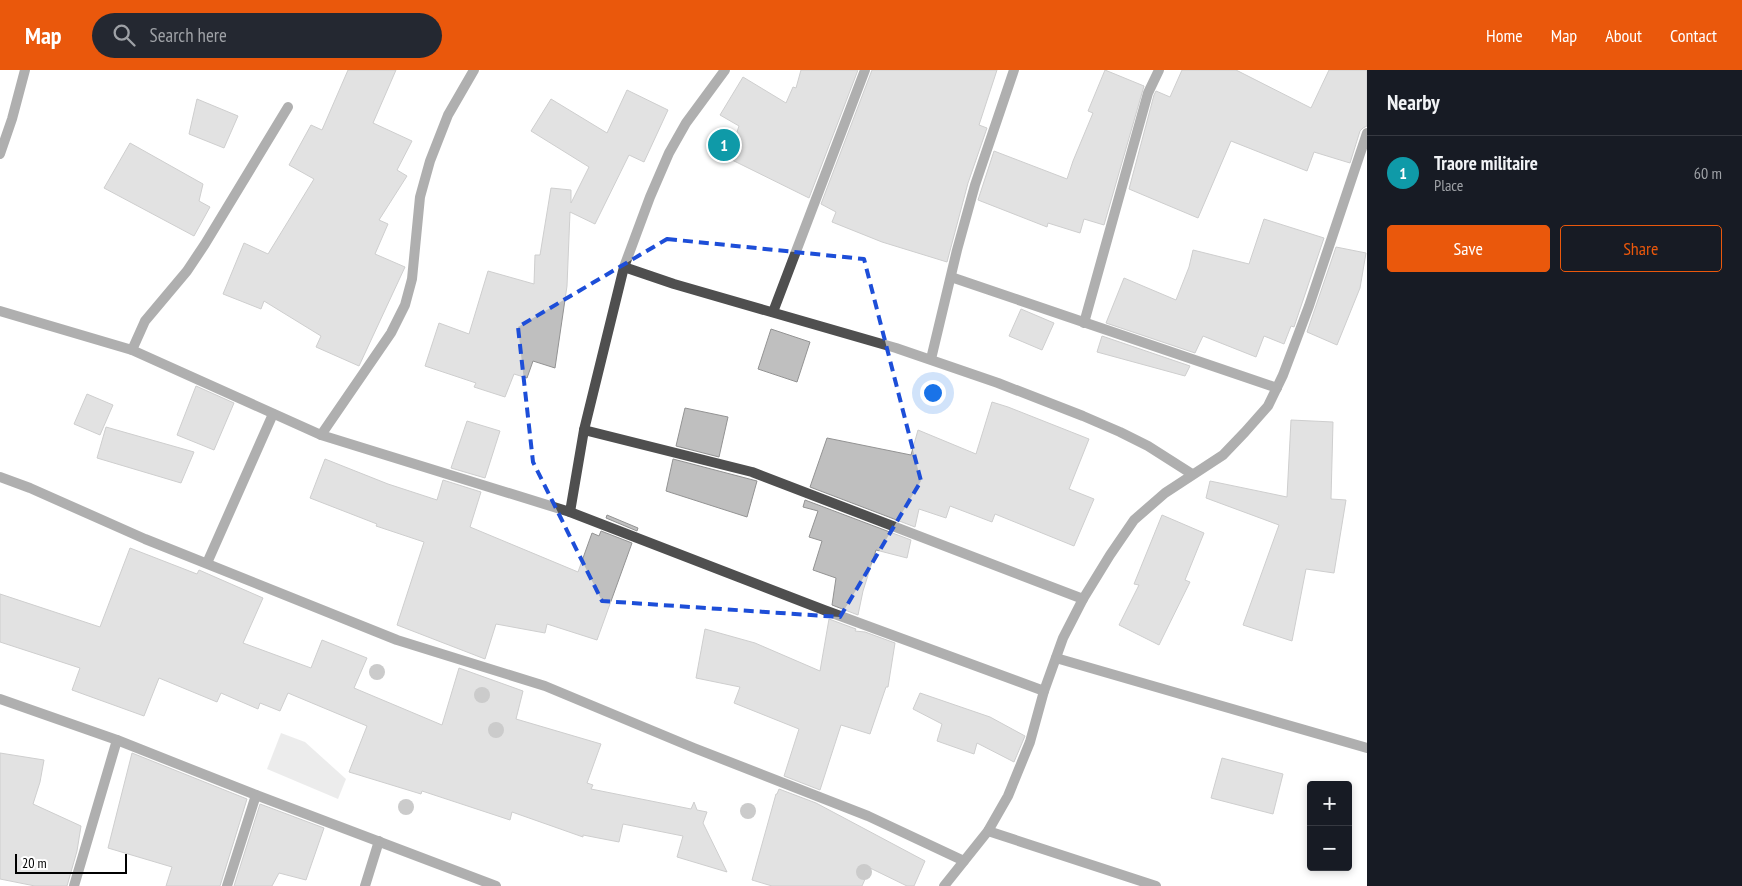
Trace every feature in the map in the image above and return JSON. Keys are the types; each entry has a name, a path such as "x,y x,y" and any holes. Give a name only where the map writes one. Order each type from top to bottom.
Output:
{"street":[{"path":"0,154 25,70"},
{"path":"321,434 391,333 405,305 412,279 420,197 430,161 448,115 474,70"},
{"path":"570,512 584,430 624,267 650,197 669,153 686,123 725,70"},
{"path":"773,312 865,70"},
{"path":"932,359 975,185 1014,70"},
{"path":"1084,323 1148,93 1160,70"},
{"path":"132,350 145,321 187,271 288,107"},
{"path":"944,886 988,831 1008,796 1030,742 1044,691 1063,638 1083,599 1110,555 1134,520 1165,493 1222,454 1268,406 1283,375 1309,306 1367,133"},
{"path":"624,267 674,284 932,359 1074,412 1120,432 1148,446 1192,474"},
{"path":"951,277 1277,388"},
{"path":"0,311 132,350 321,434 570,512 842,617 1044,691"},
{"path":"207,562 273,414"},
{"path":"584,430 752,472 1083,599"},
{"path":"0,477 30,488 145,539 207,562 397,640 545,686 694,748 868,816 964,861"},
{"path":"1056,658 1367,748"},
{"path":"0,699 117,740 496,886"},
{"path":"74,886 117,740"},
{"path":"227,886 256,795"},
{"path":"988,831 1156,886"},
{"path":"365,886 379,842"}],"highlighted area":[{"path":"667,239 864,259 921,481 840,617 602,601 533,462 518,327"}],"shaded area":[{"path":"281,733 305,742 346,779 338,799 267,769"}],"building":[{"path":"348,70 396,70 373,123 412,141 397,170 407,176 379,220 388,224 375,254 405,267 359,366 316,347 321,336 264,301 261,309 223,294 244,243 268,254 314,179 289,165 311,125 322,130"},
{"path":"801,70 858,70 809,198 728,158 739,126 720,115 743,77 786,103 793,87 796,88"},
{"path":"872,70 997,70 979,125 987,128 968,183 947,262 882,242 832,222 836,212 821,204"},
{"path":"1105,70 1144,86 1104,225 1084,219 1080,233 1048,223 1047,227 978,200 994,151 1067,179 1093,113 1088,111"},
{"path":"1182,70 1236,70 1311,108 1329,70 1367,70 1367,126 1360,131 1350,163 1314,152 1307,171 1231,141 1198,218 1129,189 1154,95 1156,91 1170,97"},
{"path":"627,90 668,110 644,162 629,155 595,224 570,212 567,286 555,368 533,361 527,378 514,374 505,397 474,387 476,383 425,366 439,323 469,334 488,271 534,284 535,255 540,255 551,188 571,190 571,203 589,167 531,131 551,99 607,133"},
{"path":"197,99 238,116 224,148 189,134"},
{"path":"130,143 203,184 199,201 210,207 194,236 104,188"},
{"path":"1264,219 1324,238 1294,327 1291,326 1284,344 1264,336 1256,357 1203,336 1195,353 1106,323 1124,278 1176,300 1189,267 1193,250 1249,264"},
{"path":"1336,247 1366,253 1360,288 1337,345 1307,332"},
{"path":"1021,309 1054,323 1042,350 1009,336"},
{"path":"771,329 810,342 797,382 758,369"},
{"path":"1102,336 1190,366 1185,376 1097,352"},
{"path":"196,386 234,403 214,450 177,435"},
{"path":"87,394 113,405 100,435 74,424"},
{"path":"992,402 1089,439 1069,489 1094,499 1074,546 995,514 992,522 950,506 946,518 919,509 915,527 810,487 827,438 911,455 918,430 976,454"},
{"path":"685,408 728,417 719,457 676,446"},
{"path":"1291,420 1333,422 1331,499 1346,500 1334,573 1306,569 1292,641 1243,625 1279,525 1206,498 1210,481 1287,497"},
{"path":"467,421 500,431 485,478 451,468"},
{"path":"106,427 194,452 181,483 97,458"},
{"path":"325,459 388,484 437,500 443,480 481,492 470,527 578,572 592,533 599,536 601,531 632,543 597,640 547,624 545,633 496,624 485,659 397,625 424,542 376,526 377,524 310,498"},
{"path":"673,459 757,481 747,517 666,491"},
{"path":"805,500 911,540 907,558 876,550 863,591 858,615 832,605 836,578 813,570 822,541 809,537 818,511 803,507"},
{"path":"607,515 638,528 637,531 606,518"},
{"path":"1162,515 1204,533 1185,580 1190,582 1159,645 1119,625 1139,585 1134,584"},
{"path":"130,548 197,574 199,570 263,598 243,643 311,668 322,640 367,658 354,688 442,725 459,668 523,691 516,719 601,744 587,783 593,785 591,789 691,809 694,802 697,810 707,812 703,823 727,872 677,857 683,836 623,824 619,842 583,835 583,837 512,812 510,820 422,791 421,794 349,772 367,726 288,693 280,711 260,703 258,709 221,693 217,702 159,678 144,716 72,690 80,668 0,642 0,594 100,627"},
{"path":"829,619 856,629 855,631 865,632 895,643 888,687 886,687 870,734 841,725 820,790 784,776 799,729 734,703 740,687 696,678 705,629 755,643 820,671"},
{"path":"920,693 990,717 1025,736 1014,762 977,743 974,754 937,741 942,724 913,709"},
{"path":"0,753 44,760 33,804 81,826 77,851 67,886 35,886 0,879"},
{"path":"132,753 247,799 220,886 166,886 172,867 108,848"},
{"path":"1222,758 1283,774 1273,814 1211,798"},
{"path":"779,789 816,803 925,861 914,886 907,886 870,868 862,886 772,886 752,880"},
{"path":"260,804 324,828 306,880 279,873 272,886 234,886"}],"place":[{"name":"Traore militaire","path":"724,145"}]}
